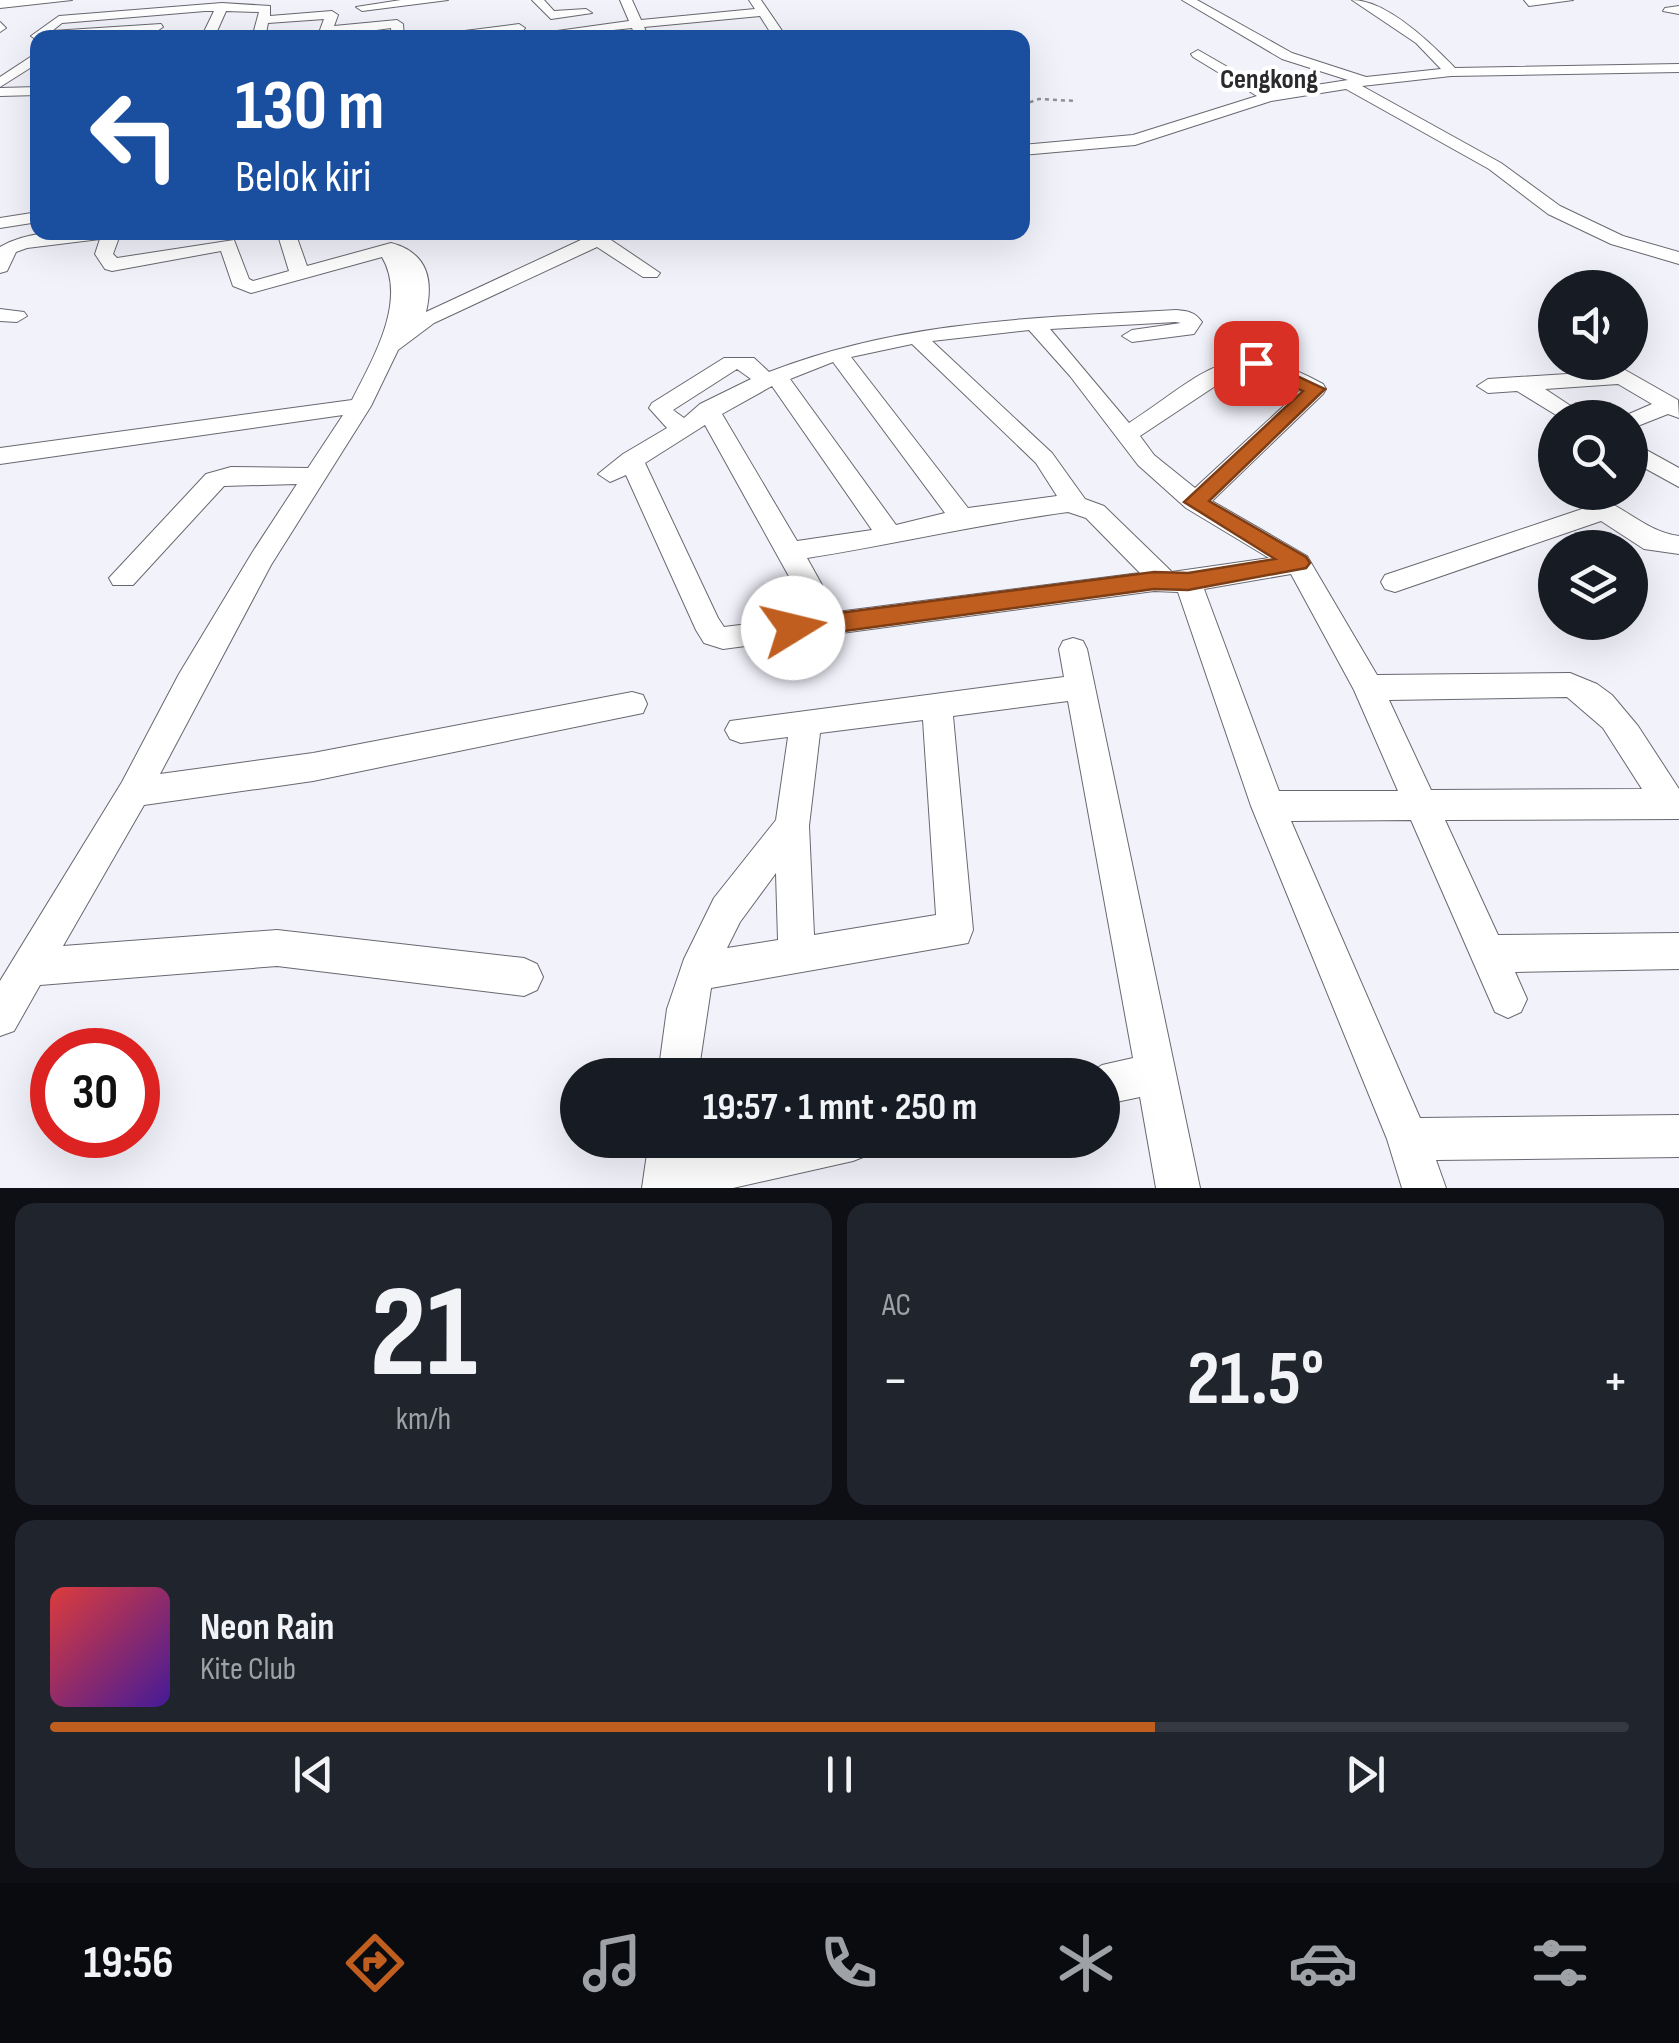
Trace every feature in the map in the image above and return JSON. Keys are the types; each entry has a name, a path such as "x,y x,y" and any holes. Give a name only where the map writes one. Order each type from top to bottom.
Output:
{"street":[{"path":"0,4 66,0"},
{"path":"362,8 442,0"},
{"path":"540,0 551,15 555,30"},
{"path":"754,0 776,30"},
{"path":"1188,0 1287,56 1357,82 1495,166 1554,210 1617,240 1679,258"},
{"path":"1358,0 1421,40 1451,72"},
{"path":"1529,2 1567,0"},
{"path":"613,10 628,4 648,7"},
{"path":"628,4 640,30"},
{"path":"211,30 222,7"},
{"path":"44,30 59,20 222,7 266,9 261,30"},
{"path":"551,15 596,12"},
{"path":"646,30 763,12"},
{"path":"264,20 332,15 326,30"},
{"path":"349,30 392,23 397,30"},
{"path":"112,30 157,27 155,30"},
{"path":"498,30 519,28"},
{"path":"1198,54 1269,96"},
{"path":"1287,56 1299,90"},
{"path":"0,60 30,57"},
{"path":"0,84 30,61"},
{"path":"1030,149 1152,137 1269,96 1357,82 1451,72 1679,68"},
{"path":"0,92 30,91"},
{"path":"0,223 30,218"},
{"path":"0,267 8,249 53,240"},
{"path":"108,240 104,254 112,265 218,240"},
{"path":"0,1017 134,792 190,683 401,335 419,313 410,279 389,254 391,249 263,286 245,286 227,240"},
{"path":"289,240 300,274"},
{"path":"401,335 598,240"},
{"path":"611,240 650,272"},
{"path":"1132,336 1187,330 1192,322 1182,316 1034,324 916,337 836,353 708,409 620,466 714,635 723,638 1298,563"},
{"path":"1113,319 1158,358"},
{"path":"1034,324 1078,371 1146,460 1195,502 1298,563 1368,687 1419,808 1508,999"},
{"path":"916,337 1044,458 1075,504"},
{"path":"836,353 962,518"},
{"path":"1125,436 1243,362 1268,367 1316,389 1195,502"},
{"path":"682,426 667,418 660,408 732,363 746,363 772,379 890,536"},
{"path":"1488,386 1613,372 1674,408"},
{"path":"1521,384 1548,400"},
{"path":"0,456 360,406"},
{"path":"1648,416 1674,408"},
{"path":"708,409 748,482 793,550 828,622"},
{"path":"1648,460 1679,479"},
{"path":"124,578 214,480 231,475 315,476"},
{"path":"793,550 890,536 962,518 1075,504 1095,512 1175,581 1408,1139 1424,1188"},
{"path":"1396,582 1593,504 1653,542 1679,545"},
{"path":"1073,649 1178,1188"},
{"path":"1368,687 1570,685 1584,689 1614,722 1673,804"},
{"path":"741,730 1080,687"},
{"path":"134,792 312,766 632,704"},
{"path":"697,972 956,930 937,705"},
{"path":"797,956 792,826 806,722"},
{"path":"1268,806 1673,804"},
{"path":"680,1058 686,1009 697,972 727,910 792,826"},
{"path":"31,966 276,948 524,977"},
{"path":"1488,954 1679,951"},
{"path":"1120,1080 1155,1073"},
{"path":"1408,1139 1679,1136"},
{"path":"668,1158 664,1185 777,1158"}],"path":[{"path":"1030,103 1076,102"}],"district":[{"name":"Cengkong","path":"1269,79"}],"route":[{"path":"793,628 1154,580 1188,582 1298,563 1195,502 1316,389 1256,363"}]}
